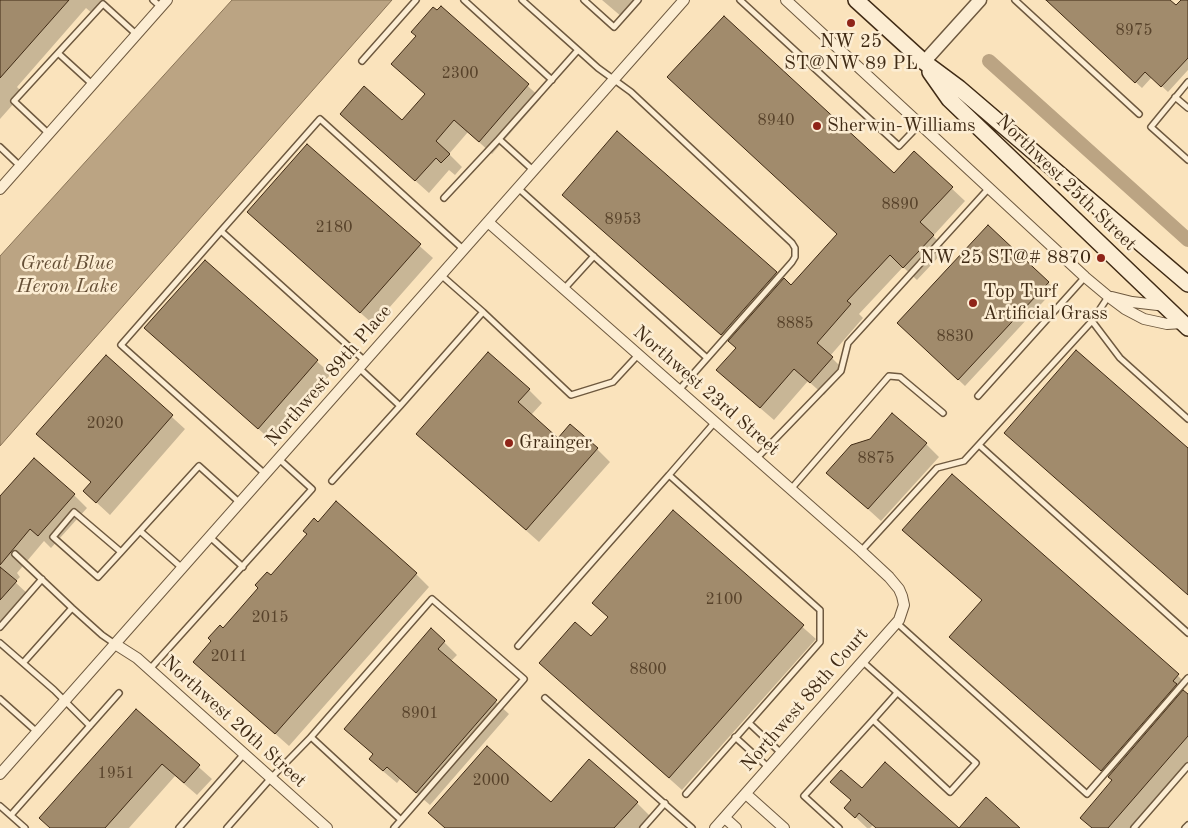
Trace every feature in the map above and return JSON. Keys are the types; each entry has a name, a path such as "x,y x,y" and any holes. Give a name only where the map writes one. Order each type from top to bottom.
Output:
{"main road":[{"name":"Northwest 25th Street","path":"856,0 924,62 959,88 1188,284"},
{"name":"Northwest 25th Street","path":"924,62 949,99 1166,306 1186,320"}],"street":[{"name":"Northwest 89th Place","path":"0,774 684,0"},
{"path":"786,0 1108,297 1124,309 1144,319 1167,324 1186,320"},
{"path":"924,62 980,0"},
{"path":"0,189 136,34 160,2"},
{"name":"Northwest 23rd Street","path":"488,222 861,551 899,589"},
{"path":"1108,297 1166,306"},
{"name":"Northwest 88th Court","path":"716,828 896,623 903,612 904,604 899,589"},
{"name":"Northwest 20th Street","path":"115,644 137,658 327,828"},
{"path":"746,794 784,828"},
{"path":"725,818 736,828"}],"lane":[{"path":"362,60 416,0"},
{"path":"464,0 552,80"},
{"path":"522,0 598,68 638,99 792,243 795,248 795,257 792,262 679,391"},
{"path":"584,0 614,27 638,0"},
{"path":"740,0 899,146 920,124"},
{"path":"1015,0 1139,114"},
{"path":"49,134 14,102 103,4 136,34"},
{"path":"444,198 578,50"},
{"path":"58,53 92,84"},
{"path":"1188,82 1151,127 1188,160"},
{"path":"1176,96 1188,108"},
{"path":"265,474 121,345 320,120 464,250"},
{"path":"499,139 533,171"},
{"path":"0,147 20,166"},
{"path":"518,188 707,358"},
{"path":"756,459 841,371 848,343 989,188"},
{"path":"221,232 361,364 400,406"},
{"path":"564,290 594,256"},
{"path":"441,275 571,394 613,382 638,355"},
{"path":"978,396 1085,277"},
{"path":"861,551 937,468 964,461 1092,320 1108,297"},
{"path":"332,481 483,312"},
{"path":"1092,320 1120,358 1188,419"},
{"path":"791,490 889,376 900,377 943,413"},
{"path":"518,646 715,422"},
{"path":"979,445 1188,633"},
{"path":"150,670 312,489 279,459"},
{"path":"121,552 74,512 53,537 98,577 121,552 199,466 240,503"},
{"path":"669,475 820,610 820,642 686,794"},
{"path":"140,531 182,568"},
{"path":"210,537 243,567"},
{"path":"15,554 72,608 115,644"},
{"path":"0,627 42,579"},
{"path":"227,828 271,778 311,737 432,599 524,679 394,828"},
{"path":"23,663 72,608"},
{"path":"896,623 1087,794 1188,678"},
{"path":"0,643 90,726"},
{"path":"862,661 976,764 950,792 873,720"},
{"path":"11,815 118,693"},
{"path":"839,828 804,796 897,693"},
{"path":"545,698 692,828"},
{"path":"0,699 37,732"},
{"path":"748,723 782,753"},
{"path":"311,737 401,820"},
{"path":"735,738 769,768"},
{"path":"179,828 244,754"},
{"path":"1134,828 1188,766"},
{"path":"643,828 665,803"},
{"path":"0,806 25,828"},
{"path":"1185,828 1188,824"}],"water":[{"name":"Great Blue Heron Lake","path":"232,0 392,0 0,446 0,256"}],"building":[{"path":"0,0 69,0 0,78"},
{"path":"1046,0 1170,0 1176,5 1181,0 1188,0 1188,58 1161,87 1145,72 1135,83"},
{"path":"441,6 529,84 479,142 454,120 436,141 450,154 441,163 436,158 415,181 340,114 364,86 402,120 425,94 391,64 416,36 411,32 433,7 437,10"},
{"path":"724,16 894,173 914,151 953,187 920,222 934,235 903,268 890,255 847,301 851,304 817,343 833,357 810,383 794,369 760,408 716,370 736,348 728,341 784,278 791,285 837,234 667,77"},
{"path":"617,131 777,272 721,335 562,195"},
{"path":"307,144 421,244 360,313 247,212"},
{"name":"Top Turf Artificial Grass","path":"988,225 1049,282 958,380 897,323"},
{"path":"205,260 318,360 258,429 144,328"},
{"path":"1076,350 1188,448 1188,595 1004,433"},
{"name":"Grainger","path":"488,352 530,389 518,402 558,438 570,424 598,448 526,530 416,434"},
{"path":"106,355 173,415 96,503 83,491 91,482 36,434"},
{"path":"892,413 927,443 868,509 826,473 851,445 870,439"},
{"path":"34,458 75,494 38,536 30,529 0,565 0,496"},
{"path":"952,474 1179,674 1173,681 1177,684 1101,771 949,637 982,600 902,530"},
{"path":"336,501 417,573 275,734 193,662 211,641 208,638 220,625 223,628 258,588 255,585 267,572 271,575 307,534 303,531 314,518 318,522"},
{"path":"673,510 804,625 669,778 539,663 575,622 591,636 608,617 592,603"},
{"path":"0,567 17,581 0,600"},
{"path":"431,628 445,641 438,649 497,700 416,793 387,767 383,771 369,759 373,754 344,729"},
{"path":"1183,690 1188,694 1188,736 1108,828 1092,828 1080,818 1112,780 1108,777"},
{"path":"136,709 200,765 184,783 162,764 105,828 50,828 39,818"},
{"path":"487,746 551,802 589,759 638,802 614,828 445,828 428,813"},
{"path":"885,762 959,828 876,828 859,813 855,818 844,808 851,800 830,782 841,770 862,788"},
{"path":"986,797 1020,828 959,828"}],"waterway":[{"path":"989,61 1188,240"}],"place":[{"name":"NW 25 ST@NW 89 PL","path":"851,23"},
{"name":"Sherwin-Williams","path":"817,126"},
{"name":"NW 25 ST@# 8870","path":"1101,258"},
{"name":"Top Turf Artificial Grass","path":"973,303"},
{"name":"Grainger","path":"509,443"}]}
